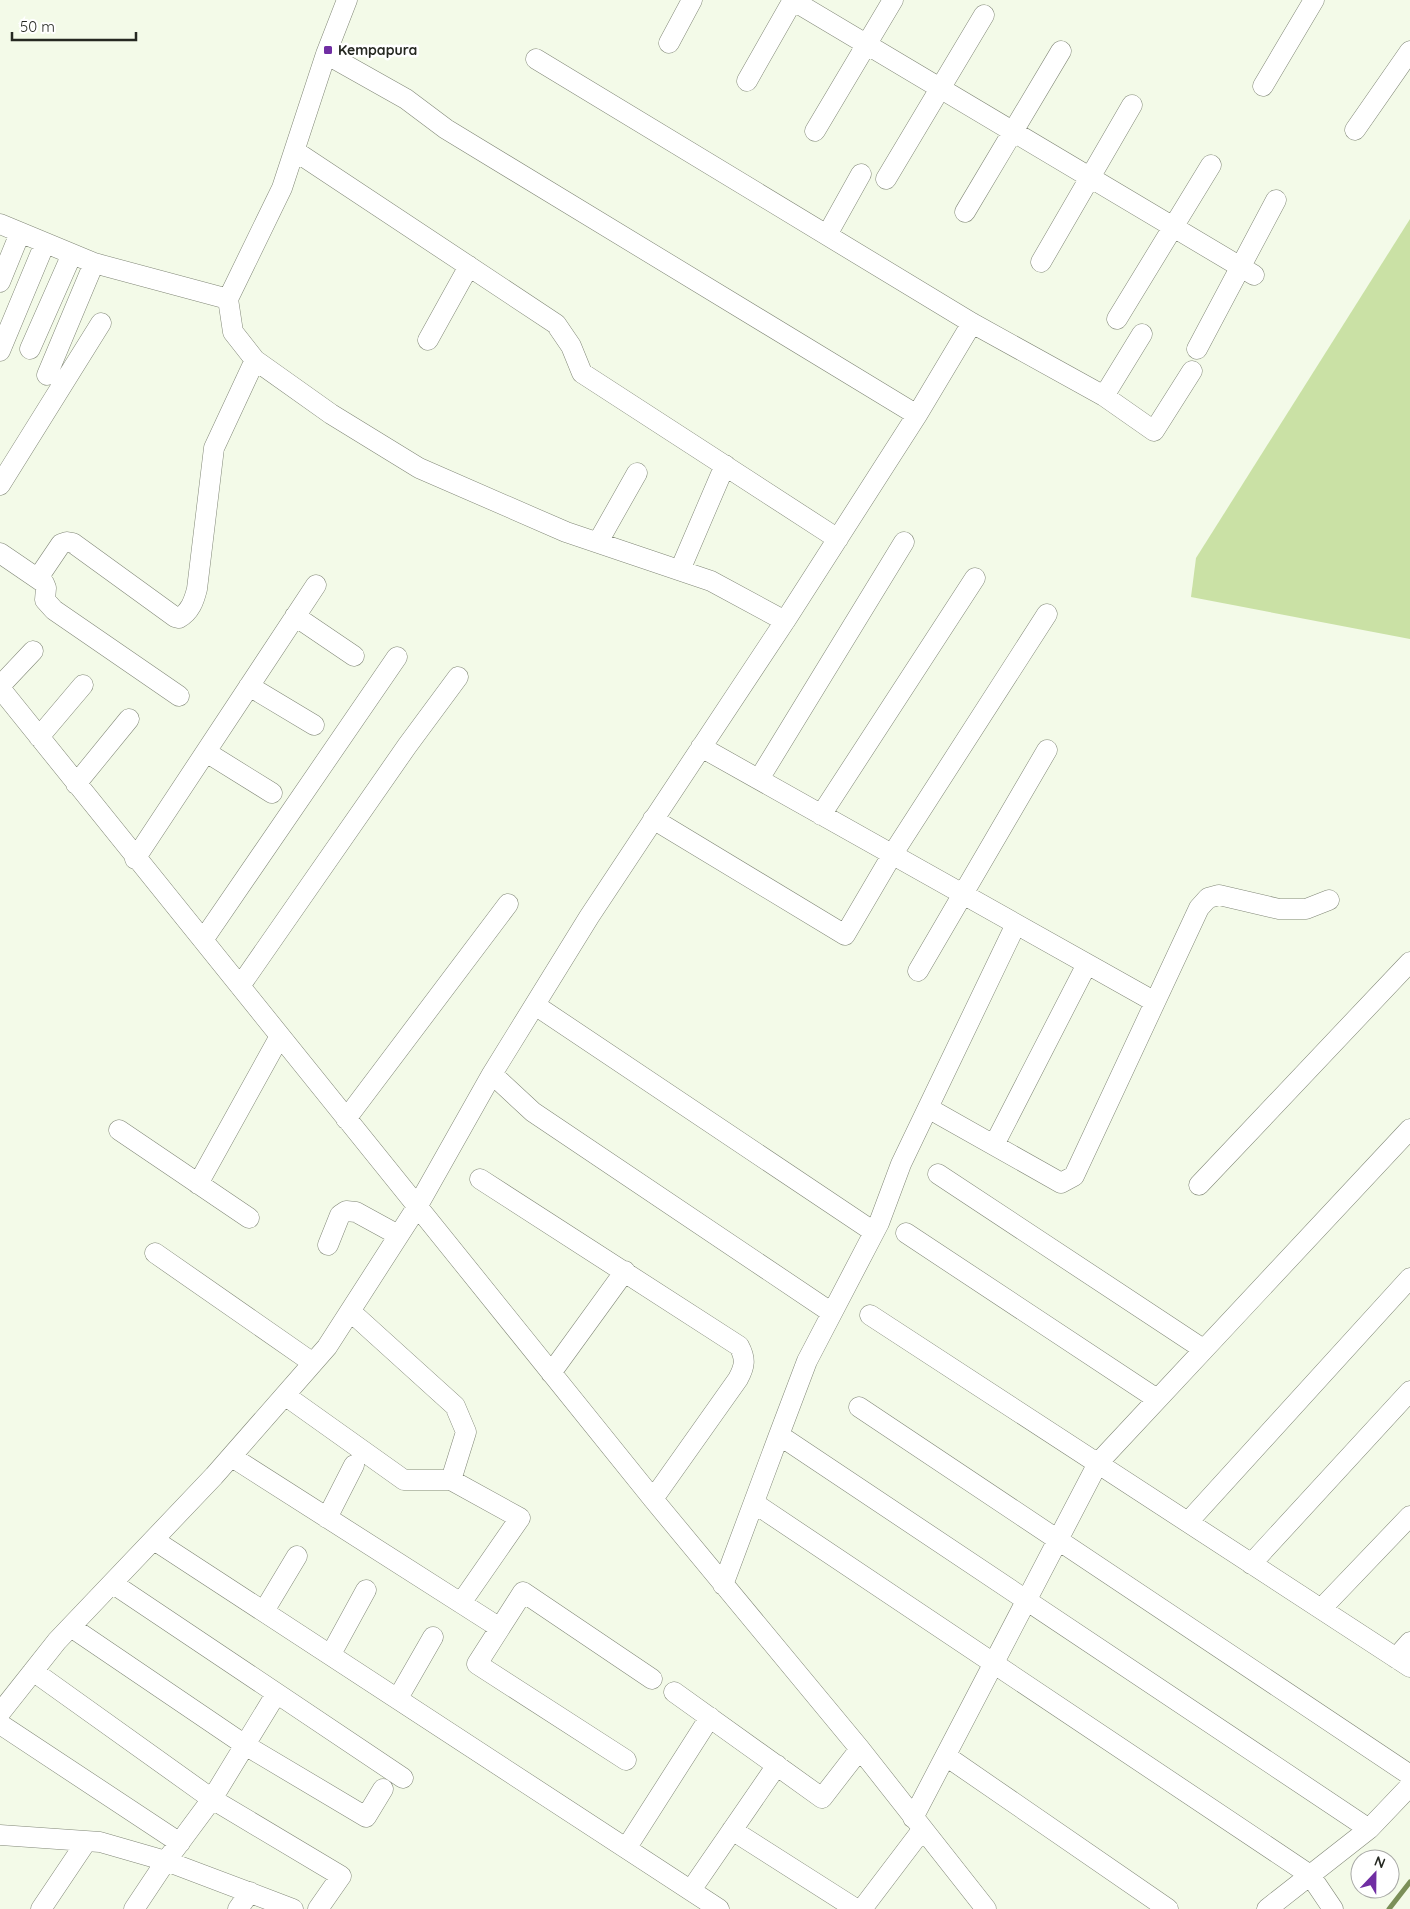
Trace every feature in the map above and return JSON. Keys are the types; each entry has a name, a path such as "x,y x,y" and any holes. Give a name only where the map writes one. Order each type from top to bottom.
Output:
{"street":[{"path":"669,43 692,0"},
{"path":"747,81 792,0 1247,271"},
{"path":"815,131 893,0"},
{"path":"1263,86 1314,0"},
{"path":"350,2 326,54 282,188 228,299 233,332 255,360 331,414 419,468 566,532 711,581 785,621"},
{"path":"886,179 984,15"},
{"path":"965,212 1061,51"},
{"path":"1355,130 1410,51"},
{"path":"326,54 406,99 446,129 917,415"},
{"path":"536,59 972,323 1104,396 1154,432 1192,371"},
{"path":"1041,262 1132,105"},
{"path":"295,151 556,324 571,346 582,373 838,539"},
{"path":"1117,319 1210,165"},
{"path":"827,235 861,174"},
{"path":"1197,349 1247,271 1276,200"},
{"path":"0,224 94,263 228,299"},
{"path":"0,282 20,232"},
{"path":"0,351 45,243"},
{"path":"30,349 72,254"},
{"path":"47,374 94,263"},
{"path":"428,340 469,266"},
{"path":"0,485 101,323"},
{"path":"0,1714 70,1626 232,1457 286,1396 350,1312 416,1207 492,1074 535,1005 653,819 838,539 917,415 972,323"},
{"path":"1104,396 1142,334"},
{"path":"38,578 62,544 67,542 73,543 175,617 179,618 184,615 194,601 197,589 214,448 255,360"},
{"path":"680,570 725,465"},
{"path":"598,542 637,473"},
{"path":"759,780 904,542"},
{"path":"0,553 38,578 46,588 45,600 54,610 179,696"},
{"path":"821,815 975,578"},
{"path":"136,859 316,585"},
{"path":"653,819 845,935 892,855 1047,614"},
{"path":"295,616 354,656"},
{"path":"33,651 0,687 416,1207 723,1586 860,1749 986,1909"},
{"path":"203,940 397,656"},
{"path":"240,986 407,746 458,677"},
{"path":"39,737 83,685"},
{"path":"249,686 314,725"},
{"path":"76,784 129,719"},
{"path":"701,747 1155,1002"},
{"path":"918,971 1047,750"},
{"path":"206,752 272,793"},
{"path":"928,1108 1061,1183 1074,1176 1199,908 1208,898 1219,895 1278,909 1306,910 1329,900"},
{"path":"346,1119 508,904"},
{"path":"723,1586 807,1361 874,1232 901,1164 1016,924"},
{"path":"1199,1185 1410,962"},
{"path":"994,1145 1087,964"},
{"path":"535,1005 874,1232"},
{"path":"198,1184 280,1036"},
{"path":"492,1074 533,1112 832,1313"},
{"path":"862,1909 918,1824 946,1756 1098,1463 1410,1129"},
{"path":"119,1130 249,1218"},
{"path":"938,1174 1203,1349"},
{"path":"480,1179 739,1346 745,1357 744,1368 738,1379 653,1499"},
{"path":"328,1245 340,1215 346,1211 356,1212 398,1235"},
{"path":"906,1233 1157,1399"},
{"path":"155,1252 313,1363"},
{"path":"552,1373 625,1271"},
{"path":"1188,1522 1410,1278"},
{"path":"350,1312 455,1406 466,1432 451,1480"},
{"path":"870,1315 1403,1662 1410,1642"},
{"path":"1251,1564 1410,1391"},
{"path":"286,1396 404,1480 451,1480 520,1518 461,1603"},
{"path":"859,1407 1410,1775"},
{"path":"779,1435 1369,1830"},
{"path":"232,1457 500,1628"},
{"path":"327,1518 354,1465"},
{"path":"754,1503 1310,1875 1333,1909"},
{"path":"1321,1609 1410,1516"},
{"path":"154,1540 627,1847 719,1909"},
{"path":"264,1611 298,1556"},
{"path":"112,1583 404,1778"},
{"path":"331,1654 366,1590"},
{"path":"626,1760 477,1664 523,1592 652,1679"},
{"path":"70,1626 245,1745 366,1817 383,1789"},
{"path":"398,1698 434,1637"},
{"path":"33,1671 212,1799 341,1876 318,1909"},
{"path":"674,1692 822,1798 860,1749"},
{"path":"134,1909 166,1861 212,1799 276,1694"},
{"path":"627,1847 710,1718"},
{"path":"0,1724 180,1843"},
{"path":"946,1756 1168,1909"},
{"path":"691,1890 777,1765"},
{"path":"1267,1909 1369,1830 1410,1786"},
{"path":"732,1830 856,1909"},
{"path":"0,1835 100,1842 166,1861 293,1909"},
{"path":"41,1909 86,1842"},
{"path":"238,1909 250,1892"}],"green space":[{"path":"1410,219 1410,639 1191,597 1196,558"}],"waterway":[{"path":"1389,1909 1410,1882"}],"place":[{"name":"Kempapura","path":"328,50"}]}
